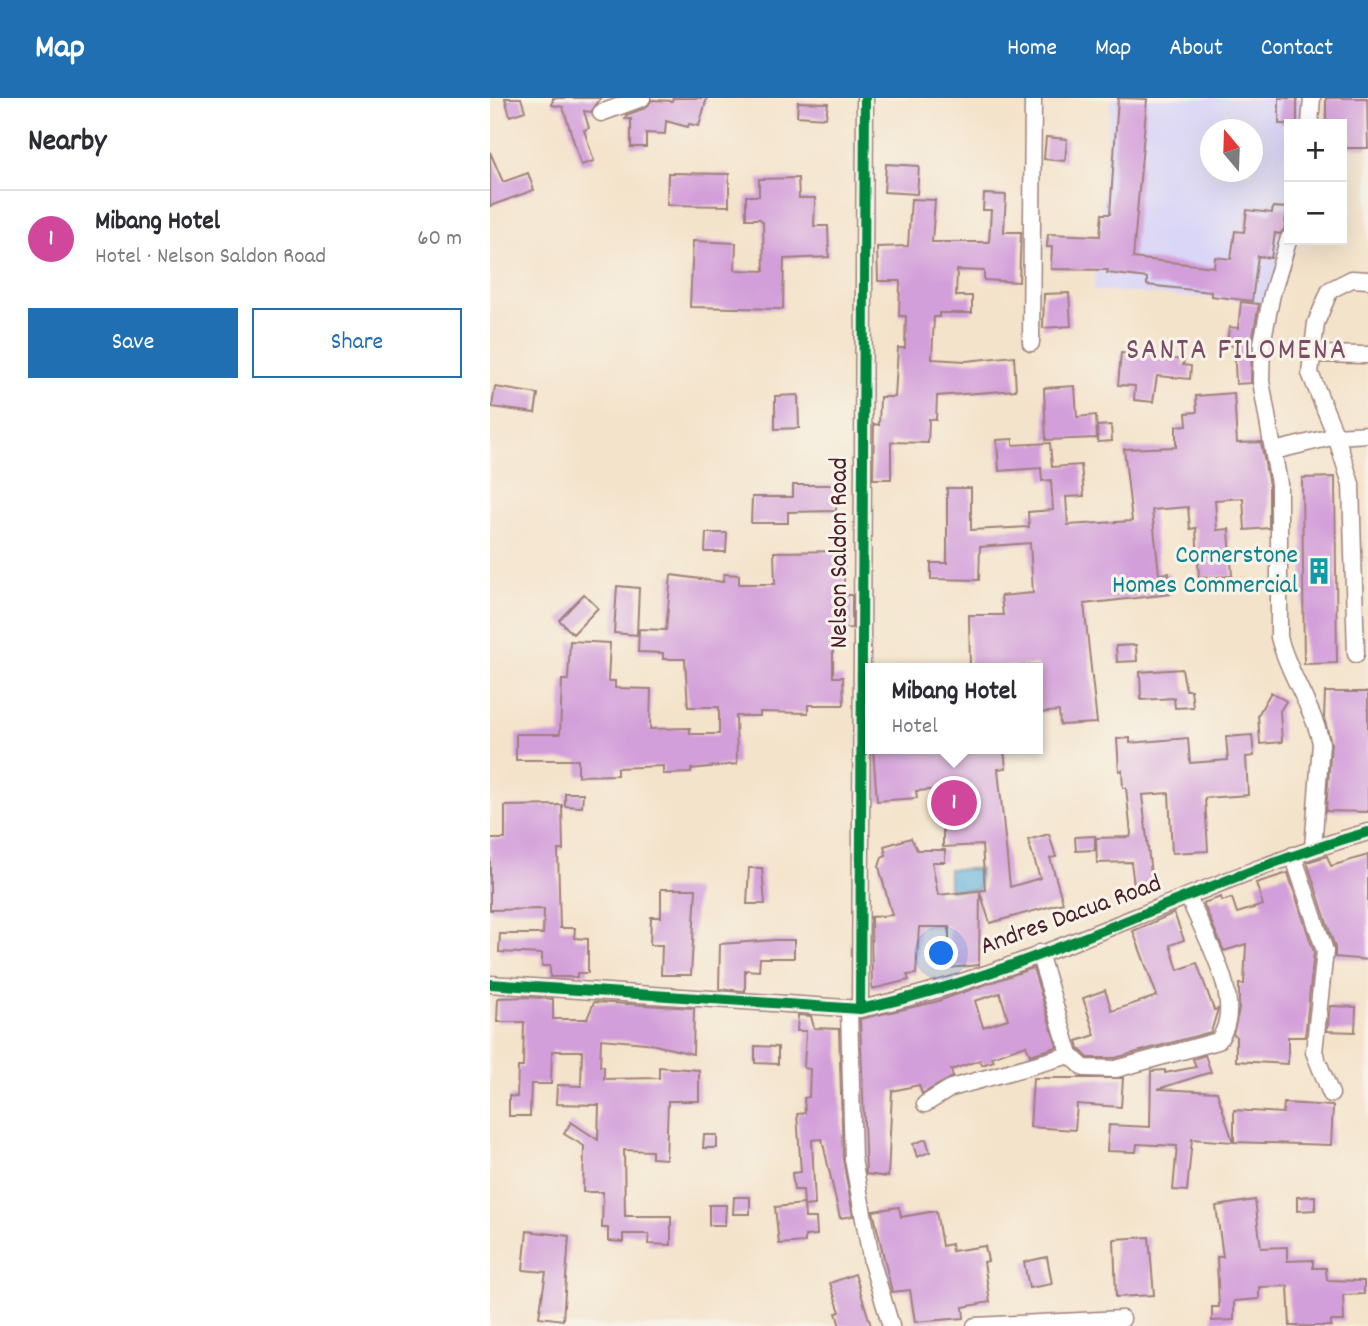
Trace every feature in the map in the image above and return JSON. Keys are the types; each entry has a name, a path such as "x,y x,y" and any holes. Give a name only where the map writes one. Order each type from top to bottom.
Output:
{"street":[{"path":"601,113 642,98"},
{"name":"Nelson Saldon Road","path":"865,98 853,1159 869,1250 891,1326"},
{"path":"1031,343 1033,98"},
{"path":"1310,119 1312,98"},
{"path":"1287,245 1272,294 1262,343 1261,381 1274,451 1281,536 1279,637 1284,657 1318,727 1321,743 1313,848"},
{"path":"1356,654 1361,500 1310,373 1316,323 1330,290 1352,279 1368,280"},
{"path":"1311,354 1368,355"},
{"path":"1274,451 1336,436 1368,434"},
{"name":"Andres Dacua Road","path":"490,984 855,1009 909,999 1039,953 1293,855 1368,832"},
{"path":"1293,855 1325,951 1314,1052 1331,1094"},
{"path":"1039,953 1070,1055 1084,1068 1116,1069 1218,1041 1226,1032 1229,993 1188,896"},
{"path":"925,1104 951,1088 1070,1055"},
{"path":"975,1326 1122,1319"}],"shaded area":[{"path":"1111,98 1307,98 1305,119 1284,119 1284,236 1267,302 1094,290"}],"water":[{"path":"949,869 980,869 979,890 949,890"}],"building":[{"path":"505,98 521,98 525,111 510,116"},
{"path":"553,98 601,98 591,112 584,111 589,128 584,130 594,161 581,165 563,107 552,105"},
{"path":"673,98 707,98 699,126 689,124 688,127 666,121 665,134 646,133 646,147 631,147 631,119 625,119 626,115 646,108 652,100 672,101"},
{"path":"1118,98 1147,99 1133,258 1214,267 1215,257 1231,259 1235,231 1244,232 1247,210 1272,213 1273,207 1284,208 1284,229 1280,234 1275,233 1271,258 1258,256 1252,301 1211,296 1211,292 1147,285 1147,278 1107,273 1108,270 1051,269 1052,247 1047,247 1048,234 1100,236 1102,214 1110,214"},
{"path":"1279,98 1297,98 1297,119 1284,119 1284,124 1279,124"},
{"path":"1326,98 1367,98 1368,148 1347,148 1347,119 1326,119"},
{"path":"798,102 828,103 826,118 797,116"},
{"path":"1046,137 1067,139 1065,161 1044,159"},
{"path":"490,152 503,182 528,173 534,190 490,206"},
{"path":"886,164 919,166 917,194 884,192"},
{"path":"668,173 729,174 729,206 667,205"},
{"path":"798,178 799,198 815,198 814,226 828,226 829,257 784,259 783,309 690,307 693,241 736,243 735,270 764,271 763,222 760,219 746,219 746,196 759,196 759,179"},
{"path":"984,194 1006,195 1004,232 1021,232 1019,282 984,280 984,271 957,270 956,296 972,296 972,313 939,313 939,317 934,317 932,359 966,361 1014,356 1016,390 937,396 936,420 929,419 928,443 891,442 891,479 873,479 874,424 879,425 880,397 895,397 898,348 905,348 906,316 899,316 900,281 878,281 877,247 908,246 911,199 935,200 932,242 989,242 991,210 983,210"},
{"path":"1069,293 1071,326 1043,328 1044,294"},
{"path":"1241,302 1259,304 1252,342 1251,383 1236,384 1234,346 1227,345 1229,327 1238,328"},
{"path":"1121,353 1184,360 1183,365 1191,366 1190,379 1157,376 1153,402 1134,400 1135,386 1118,385"},
{"path":"1075,386 1077,417 1096,415 1097,438 1046,440 1044,388"},
{"path":"495,387 538,394 535,413 492,407"},
{"path":"1234,393 1237,443 1261,442 1269,485 1269,528 1245,530 1243,498 1215,500 1217,530 1229,529 1232,576 1199,578 1196,528 1190,529 1188,507 1152,510 1159,574 1169,573 1170,594 1084,604 1097,723 1060,725 1059,711 1043,713 1043,663 970,663 969,615 1003,615 1001,596 1033,593 1030,543 980,547 979,580 931,579 931,563 947,563 947,488 971,488 971,530 1029,527 1028,512 1053,510 1051,480 1042,481 1041,468 999,471 997,440 1013,439 1013,445 1050,443 1052,467 1081,465 1084,496 1066,497 1068,525 1132,521 1124,449 1176,447 1176,426 1187,425 1186,413 1197,412 1196,396"},
{"path":"798,395 799,428 775,429 775,396"},
{"path":"1111,425 1112,441 1098,442 1097,426"},
{"name":"Cornerstone Homes Commercial","path":"1335,477 1337,663 1304,664 1302,478"},
{"path":"793,485 836,485 836,511 788,512 788,523 751,523 752,497 793,497"},
{"path":"706,533 727,533 726,552 705,552"},
{"path":"844,551 844,595 852,595 852,628 833,629 833,677 843,677 844,705 808,705 808,713 760,712 760,716 736,716 737,764 691,769 691,773 663,774 663,766 617,768 617,775 578,776 578,760 516,760 516,734 560,734 562,680 568,680 570,641 610,643 608,681 615,681 615,688 651,689 650,729 690,728 690,734 719,734 719,707 688,707 685,659 663,659 663,653 638,652 639,629 666,630 671,575 723,582 724,574 739,575 739,584 775,584 774,552"},
{"path":"617,586 639,588 637,635 614,633"},
{"path":"584,594 598,608 573,634 559,620"},
{"path":"1136,645 1137,661 1117,662 1116,646"},
{"path":"1182,669 1186,690 1191,690 1193,707 1175,708 1174,698 1141,700 1140,672"},
{"path":"1271,692 1286,701 1280,711 1282,742 1260,744 1258,715"},
{"path":"1325,692 1368,692 1368,812 1326,811 1331,743 1324,718"},
{"path":"1252,735 1254,756 1246,757 1248,795 1205,798 1208,851 1172,853 1169,793 1142,795 1153,892 1135,894 1131,862 1097,863 1096,838 1130,837 1131,834 1126,788 1123,788 1122,770 1119,771 1117,739 1130,738 1130,743 1188,738 1190,763 1228,760 1226,737"},
{"path":"873,754 1005,754 1006,768 998,769 1010,887 1040,878 1028,840 1049,834 1056,857 1050,858 1063,903 990,923 980,892 979,965 949,968 949,927 919,927 916,974 907,975 909,980 872,989 871,917 892,915 879,867 882,857 886,855 884,846 911,838 917,850 945,850 945,862 932,862 938,895 985,890 982,845 943,847 943,789 916,791 917,798 877,801"},
{"path":"565,793 583,793 582,807 565,806"},
{"path":"562,805 563,850 558,850 560,928 575,928 574,938 588,939 588,973 577,973 577,977 550,977 550,966 542,966 542,954 499,952 500,934 543,934 544,909 490,910 490,839 505,839 505,806"},
{"path":"1095,836 1095,850 1076,851 1075,837"},
{"path":"1368,855 1368,960 1335,957 1335,948 1307,862 1327,856 1331,866"},
{"path":"749,868 762,868 765,904 747,904"},
{"path":"1288,873 1314,952 1305,1037 1288,1037 1288,1064 1236,1061 1236,1036 1233,1034 1239,1009 1239,984 1244,984 1246,944 1224,951 1203,903 1221,897 1222,901 1232,898 1237,913 1263,905 1256,883"},
{"path":"661,889 696,889 691,975 661,975 662,945 650,945 651,917 661,917"},
{"path":"1174,913 1184,940 1170,945 1178,970 1197,963 1214,1010 1218,1009 1211,1032 1115,1058 1088,1058 1079,1049 1077,1041 1095,1035 1083,998 1105,990 1112,1011 1157,996 1133,931"},
{"path":"794,940 794,958 760,958 759,971 745,970 745,991 719,989 720,944"},
{"path":"1033,968 1057,1047 1030,1055 1026,1045 992,1057 994,1061 982,1065 980,1060 951,1070 953,1077 922,1094 919,1085 892,1091 888,1177 866,1174 860,1019 935,1002","holes":["1000,993 1008,1019 983,1027 975,1001"]},
{"path":"498,998 553,999 553,1019 587,1019 594,1002 694,1008 693,1054 646,1043 601,1039 600,1066 604,1066 604,1079 659,1078 659,1067 699,1070 699,1101 668,1101 666,1159 652,1158 652,1151 624,1150 625,1216 671,1216 671,1245 648,1244 649,1234 623,1234 623,1242 608,1241 608,1228 602,1228 603,1192 583,1192 584,1146 564,1134 571,1122 598,1140 599,1105 556,1104 557,1085 581,1086 582,1051 552,1051 551,1084 531,1084 530,1116 509,1116 509,1096 517,1097 518,1067 523,1067 524,1022 497,1022"},
{"path":"1330,1006 1356,1007 1355,1032 1327,1031"},
{"path":"798,1015 811,1016 814,1028 839,1029 843,1159 853,1216 840,1218 822,1139 812,1140 815,1205 804,1206 803,1190 794,1190 792,1173 801,1172 797,1114 805,1113 804,1098 809,1097 810,1069 804,1068 806,1031 797,1031"},
{"path":"755,1046 778,1047 778,1064 755,1063"},
{"path":"1205,1055 1211,1072 1158,1089 1217,1092 1233,1142 1192,1139 1187,1191 1173,1190 1177,1146 1137,1144 1136,1152 1107,1151 1109,1125 1150,1127 1151,1071 1165,1070 1165,1073 1196,1067 1193,1059"},
{"path":"1033,1078 1123,1078 1121,1107 1077,1104 1075,1130 1030,1127"},
{"path":"1284,1103 1333,1106 1331,1145 1234,1142 1234,1110 1283,1113"},
{"path":"704,1135 717,1135 717,1148 703,1148"},
{"path":"926,1139 930,1152 917,1157 913,1144"},
{"path":"1315,1196 1315,1210 1297,1211 1297,1197"},
{"path":"734,1197 750,1197 750,1214 733,1214"},
{"path":"1255,1200 1261,1248 1287,1247 1287,1261 1313,1260 1313,1268 1326,1268 1327,1280 1364,1281 1364,1294 1343,1295 1344,1321 1331,1321 1331,1326 1290,1326 1288,1286 1259,1287 1259,1299 1234,1301 1234,1320 1212,1321 1212,1307 1219,1307 1217,1257 1223,1257 1216,1206"},
{"path":"804,1204 805,1218 816,1218 817,1235 805,1236 805,1242 779,1244 775,1207"},
{"path":"709,1205 726,1205 725,1225 709,1225"},
{"path":"899,1207 901,1217 936,1211 942,1246 951,1244 952,1251 985,1246 988,1261 984,1262 990,1302 963,1307 964,1318 915,1322 910,1290 892,1292 873,1211"},
{"path":"527,1231 569,1236 563,1320 539,1317 546,1272 523,1270"},
{"path":"1149,1237 1154,1295 1116,1297 1114,1239"},
{"path":"1047,1257 1052,1284 1029,1288 1024,1262"},
{"path":"855,1274 871,1326 840,1326 836,1313 840,1312 830,1283"}],"cycle path":[{"path":"860,1009 865,98"},
{"path":"490,984 860,1009 989,973 1241,875 1368,832"}],"place":[{"name":"Cornerstone Homes Commercial","path":"1319,571"},
{"name":"Mibang Hotel","path":"954,803"}],"district":[{"name":"SANTA FILOMENA","path":"1237,352"}]}
